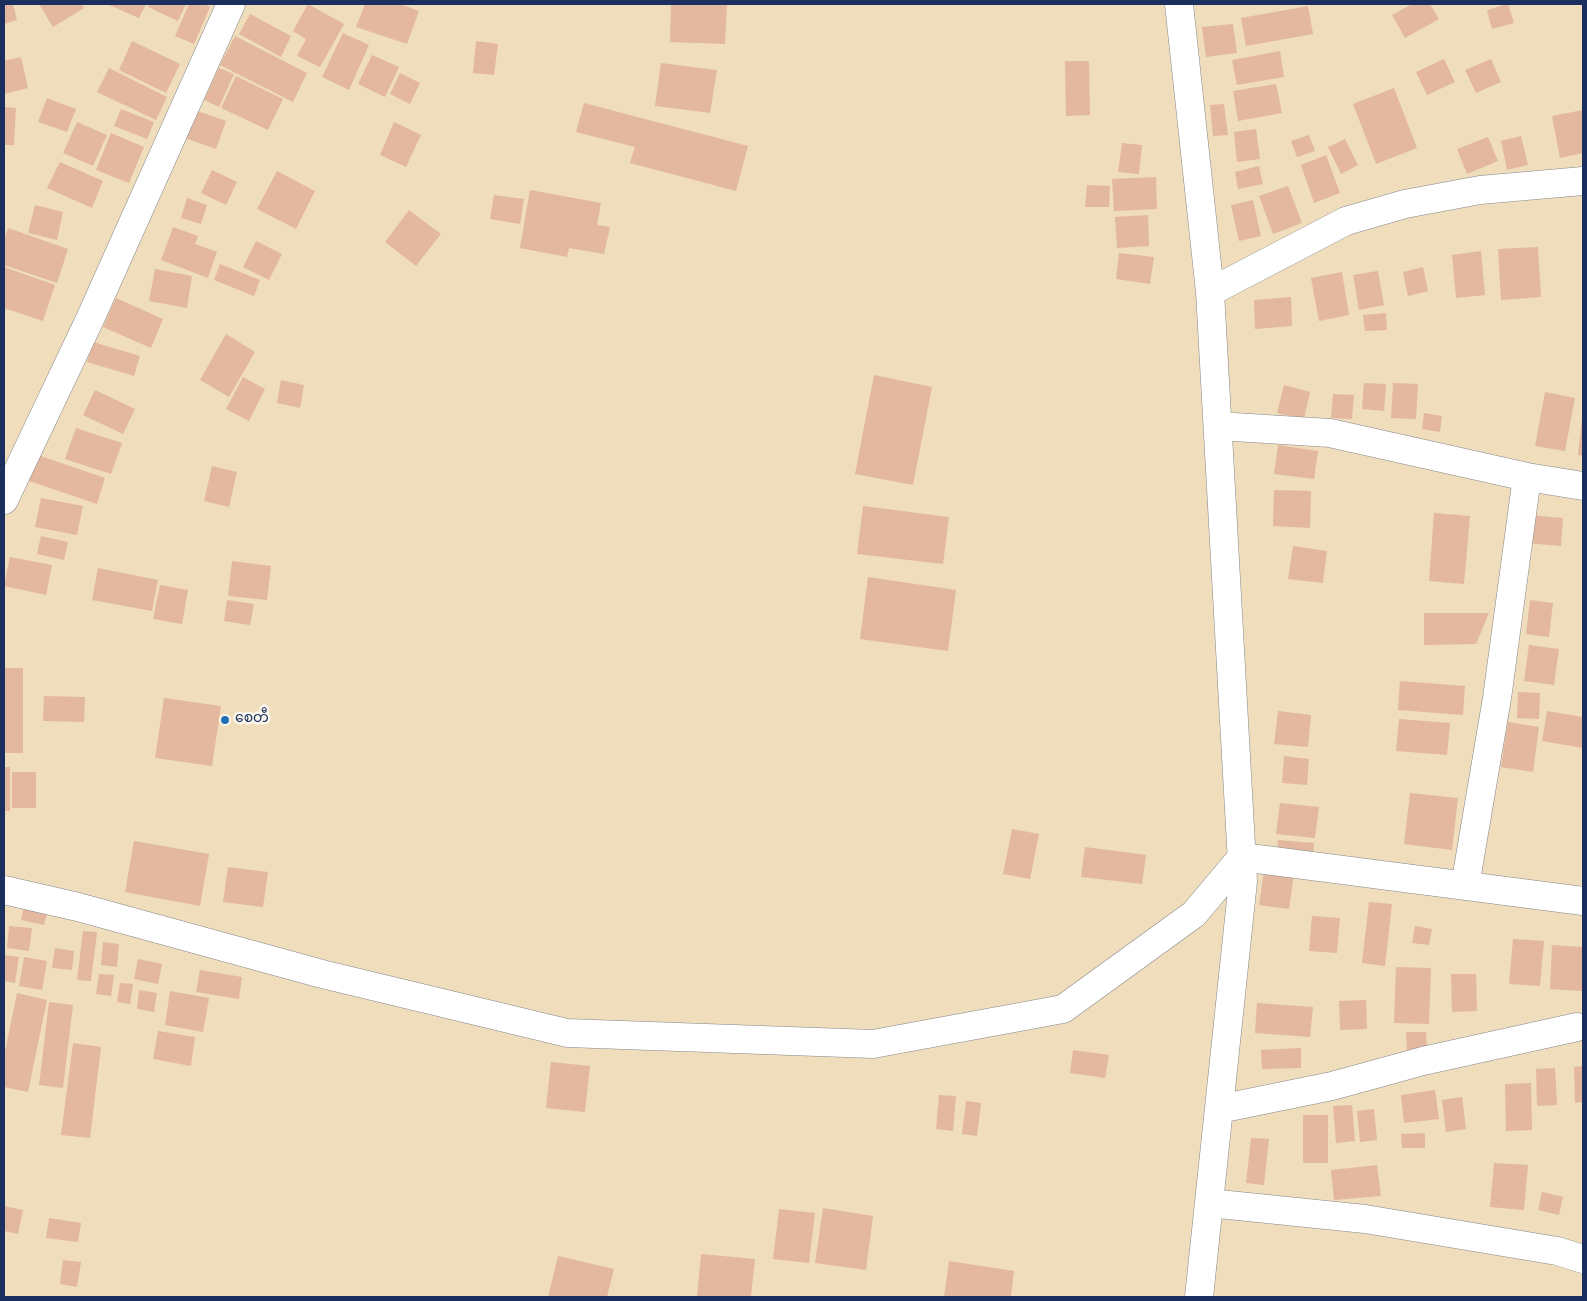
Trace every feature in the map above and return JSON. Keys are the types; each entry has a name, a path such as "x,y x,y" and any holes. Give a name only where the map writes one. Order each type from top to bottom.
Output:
{"street":[{"path":"4,500 90,318 231,4"},
{"path":"1180,4 1210,292 1243,882 1200,1297"},
{"path":"1210,292 1346,221 1405,204 1480,190 1583,181"},
{"path":"1218,426 1330,433 1527,477 1583,486"},
{"path":"1465,886 1498,698 1527,477"},
{"path":"1242,857 1583,901"},
{"path":"4,890 322,974 567,1034 873,1044 1063,1009 1194,914 1242,857"},
{"path":"1219,1109 1332,1086 1423,1062 1578,1026"},
{"path":"1209,1203 1365,1219 1557,1251 1583,1259"}],"building":[{"path":"4,4 13,4 17,20 4,24"},
{"path":"39,4 82,4 84,8 53,27"},
{"path":"107,4 146,4 139,18"},
{"path":"150,4 186,4 178,21 148,7"},
{"path":"189,4 204,4 210,7 194,44 175,36"},
{"path":"308,4 344,24 320,67 297,56 306,39 293,31"},
{"path":"365,4 400,4 419,11 407,44 356,27"},
{"path":"671,4 727,4 725,44 670,42"},
{"path":"1412,4 1430,4 1439,19 1405,38 1392,15"},
{"path":"1508,4 1514,23 1492,29 1487,10"},
{"path":"1308,6 1313,34 1246,46 1241,18"},
{"path":"250,14 291,36 281,57 239,34"},
{"path":"1233,24 1237,53 1206,57 1202,27"},
{"path":"343,33 369,45 349,90 322,77"},
{"path":"235,36 307,73 293,102 220,65"},
{"path":"132,41 180,64 166,93 119,70"},
{"path":"476,41 498,44 494,75 473,73"},
{"path":"1280,51 1284,77 1237,85 1232,60"},
{"path":"372,55 399,67 385,97 358,84"},
{"path":"21,57 28,88 4,94 4,61"},
{"path":"1444,59 1455,82 1427,95 1416,72"},
{"path":"1491,59 1501,82 1476,93 1465,70"},
{"path":"1065,61 1089,61 1090,115 1066,116"},
{"path":"661,63 717,70 710,113 655,106"},
{"path":"109,68 167,97 156,120 97,92"},
{"path":"219,68 234,74 219,107 204,100"},
{"path":"400,73 420,83 410,104 390,94"},
{"path":"236,76 283,99 268,130 221,108"},
{"path":"1276,84 1282,113 1238,121 1233,91"},
{"path":"1394,88 1417,148 1376,164 1353,104"},
{"path":"47,98 76,109 67,132 38,122"},
{"path":"584,103 748,146 736,191 630,163 635,147 576,132"},
{"path":"1224,104 1228,135 1213,136 1210,105"},
{"path":"4,107 16,108 14,145 4,145"},
{"path":"121,109 154,122 147,139 114,126"},
{"path":"195,110 226,121 216,149 185,138"},
{"path":"1583,110 1583,153 1560,158 1552,116"},
{"path":"77,122 107,135 93,166 63,153"},
{"path":"394,122 421,135 406,167 380,155"},
{"path":"1256,129 1260,159 1237,162 1234,132"},
{"path":"111,133 144,147 129,183 96,170"},
{"path":"1309,135 1315,151 1297,157 1291,141"},
{"path":"1521,136 1528,165 1507,170 1501,141"},
{"path":"1488,137 1498,161 1467,174 1457,149"},
{"path":"1345,139 1358,165 1341,174 1328,147"},
{"path":"1122,143 1142,145 1139,174 1118,172"},
{"path":"1326,155 1340,193 1314,203 1301,165"},
{"path":"60,162 103,181 92,208 47,188"},
{"path":"1259,166 1263,184 1238,189 1235,172"},
{"path":"212,170 237,182 226,205 201,193"},
{"path":"277,171 315,191 296,229 257,209"},
{"path":"1156,177 1157,209 1114,211 1112,179"},
{"path":"1087,185 1110,186 1109,207 1085,207"},
{"path":"1288,186 1302,223 1273,234 1259,196"},
{"path":"530,190 601,203 597,225 610,227 604,254 569,248 567,257 520,248"},
{"path":"494,195 524,199 520,224 490,219"},
{"path":"187,198 207,205 201,224 181,218"},
{"path":"1253,200 1261,236 1239,241 1231,205"},
{"path":"35,205 63,212 57,240 28,233"},
{"path":"409,210 441,234 416,266 385,242"},
{"path":"1148,215 1149,246 1117,248 1115,217"},
{"path":"173,227 198,236 195,244 217,252 208,278 161,260"},
{"path":"8,228 68,249 57,283 4,265 4,241"},
{"path":"256,241 282,254 269,280 243,267"},
{"path":"1538,247 1541,297 1501,300 1498,249"},
{"path":"1481,251 1485,295 1456,298 1452,255"},
{"path":"1119,253 1154,257 1150,284 1116,279"},
{"path":"220,264 260,280 254,296 214,280"},
{"path":"4,267 55,285 43,321 4,308"},
{"path":"1423,267 1428,291 1408,296 1403,272"},
{"path":"155,269 192,276 187,308 149,301"},
{"path":"1378,271 1384,305 1359,310 1353,275"},
{"path":"1342,272 1349,315 1319,321 1311,278"},
{"path":"1291,297 1292,326 1255,329 1254,300"},
{"path":"116,298 163,319 151,348 103,327"},
{"path":"1386,313 1387,330 1365,331 1363,315"},
{"path":"226,334 255,352 229,397 200,380"},
{"path":"93,342 140,356 134,376 87,362"},
{"path":"874,375 932,387 913,485 855,474"},
{"path":"243,377 265,389 249,421 226,409"},
{"path":"281,380 304,385 300,408 277,403"},
{"path":"1364,383 1386,384 1384,411 1362,409"},
{"path":"1393,383 1418,384 1416,419 1391,418"},
{"path":"1284,385 1310,392 1304,419 1277,413"},
{"path":"95,390 135,409 123,434 83,415"},
{"path":"1545,392 1575,398 1565,451 1535,446"},
{"path":"1333,394 1354,395 1352,419 1331,418"},
{"path":"1424,413 1442,416 1440,432 1422,429"},
{"path":"1583,418 1583,456 1578,455"},
{"path":"76,428 122,443 111,474 65,459"},
{"path":"1278,445 1318,451 1314,479 1274,474"},
{"path":"38,455 105,478 97,504 29,481"},
{"path":"212,466 237,472 229,507 204,501"},
{"path":"1274,490 1311,491 1310,528 1273,526"},
{"path":"41,498 83,506 77,535 35,527"},
{"path":"863,506 949,517 943,564 857,554"},
{"path":"1434,513 1470,516 1464,584 1429,581"},
{"path":"1527,515 1563,518 1561,546 1525,543"},
{"path":"41,536 68,542 64,560 37,554"},
{"path":"1293,546 1327,551 1323,583 1288,579"},
{"path":"10,557 52,565 46,595 4,586"},
{"path":"232,561 271,566 267,600 228,596"},
{"path":"98,568 158,580 152,611 92,600"},
{"path":"868,577 956,590 948,651 860,639"},
{"path":"160,585 188,590 182,624 153,619"},
{"path":"227,600 254,604 250,625 224,621"},
{"path":"1530,600 1553,603 1549,637 1526,634"},
{"path":"1424,613 1489,613 1476,644 1424,645"},
{"path":"1529,645 1559,649 1554,685 1524,681"},
{"path":"4,668 23,668 23,753 4,753"},
{"path":"1400,681 1465,686 1463,715 1398,710"},
{"path":"1518,692 1540,693 1539,719 1517,718"},
{"path":"44,696 85,697 84,722 43,721"},
{"path":"164,698 221,706 212,766 155,758"},
{"path":"1278,711 1311,715 1308,747 1274,744"},
{"path":"1547,711 1583,717 1583,748 1542,741"},
{"path":"1399,719 1450,723 1447,755 1396,751"},
{"path":"1508,722 1539,727 1533,772 1501,767"},
{"path":"1284,756 1309,759 1307,785 1282,783"},
{"path":"4,767 10,767 10,811 4,811"},
{"path":"12,772 36,772 36,808 12,808"},
{"path":"1410,793 1458,798 1452,850 1404,844"},
{"path":"1280,803 1319,807 1315,838 1276,834"},
{"path":"1012,829 1039,834 1030,879 1003,874"},
{"path":"1278,840 1314,843 1312,864 1276,861"},
{"path":"134,841 209,854 200,906 125,892"},
{"path":"1085,847 1146,855 1142,884 1081,877"},
{"path":"228,867 268,872 263,907 223,902"},
{"path":"1264,870 1294,874 1289,909 1259,905"},
{"path":"25,902 48,908 44,925 21,920"},
{"path":"1369,902 1392,904 1385,966 1362,963"},
{"path":"1312,916 1340,918 1337,953 1309,951"},
{"path":"9,926 32,928 29,951 7,948"},
{"path":"1415,926 1432,929 1429,945 1412,943"},
{"path":"83,931 97,932 91,981 77,980"},
{"path":"1513,939 1544,941 1540,986 1509,984"},
{"path":"103,942 119,944 117,967 101,965"},
{"path":"1552,945 1583,947 1582,991 1550,989"},
{"path":"55,948 74,951 72,970 52,968"},
{"path":"4,955 19,957 15,983 4,981"},
{"path":"24,957 47,961 42,990 19,986"},
{"path":"138,959 162,964 158,984 134,979"},
{"path":"1396,967 1431,968 1429,1024 1394,1023"},
{"path":"200,970 242,977 239,999 196,992"},
{"path":"99,974 114,975 111,996 96,994"},
{"path":"1451,974 1476,974 1477,1011 1452,1012"},
{"path":"120,983 133,984 130,1004 117,1002"},
{"path":"139,990 157,993 154,1012 137,1009"},
{"path":"170,991 209,998 203,1032 165,1025"},
{"path":"17,993 47,1000 28,1092 4,1087 4,1056"},
{"path":"1366,1000 1367,1029 1340,1030 1339,1001"},
{"path":"49,1002 73,1005 63,1088 39,1085"},
{"path":"1257,1003 1313,1007 1310,1037 1255,1033"},
{"path":"158,1031 195,1037 191,1066 153,1059"},
{"path":"1406,1032 1426,1032 1427,1052 1407,1052"},
{"path":"73,1043 101,1047 90,1138 61,1135"},
{"path":"1301,1048 1301,1068 1262,1069 1261,1050"},
{"path":"1073,1050 1109,1055 1105,1078 1070,1073"},
{"path":"551,1062 590,1066 585,1112 546,1108"},
{"path":"1583,1066 1583,1102 1575,1103 1574,1067"},
{"path":"1555,1068 1557,1105 1537,1106 1536,1069"},
{"path":"1531,1083 1532,1130 1506,1131 1505,1084"},
{"path":"1435,1090 1439,1119 1404,1123 1401,1095"},
{"path":"939,1095 956,1096 953,1131 936,1129"},
{"path":"1462,1097 1466,1129 1446,1132 1442,1100"},
{"path":"966,1101 981,1103 977,1136 962,1134"},
{"path":"1352,1105 1355,1141 1336,1143 1333,1106"},
{"path":"1374,1109 1377,1140 1360,1142 1357,1111"},
{"path":"1303,1115 1328,1115 1328,1163 1303,1163"},
{"path":"1425,1133 1425,1148 1402,1148 1401,1134"},
{"path":"1251,1138 1269,1139 1264,1185 1246,1183"},
{"path":"1494,1163 1528,1165 1524,1210 1490,1207"},
{"path":"1377,1165 1381,1196 1334,1200 1331,1170"},
{"path":"1542,1192 1563,1197 1559,1215 1538,1210"},
{"path":"4,1206 23,1210 18,1234 4,1231"},
{"path":"823,1208 873,1216 866,1270 815,1263"},
{"path":"779,1209 815,1213 809,1263 773,1259"},
{"path":"49,1218 81,1223 78,1242 46,1238"},
{"path":"701,1254 755,1259 751,1297 697,1297"},
{"path":"558,1256 614,1269 607,1297 548,1297"},
{"path":"63,1260 81,1262 77,1287 60,1284"},
{"path":"949,1261 1014,1271 1011,1297 944,1297"}],"place":[{"name":"စေတီ","path":"225,720"}]}
